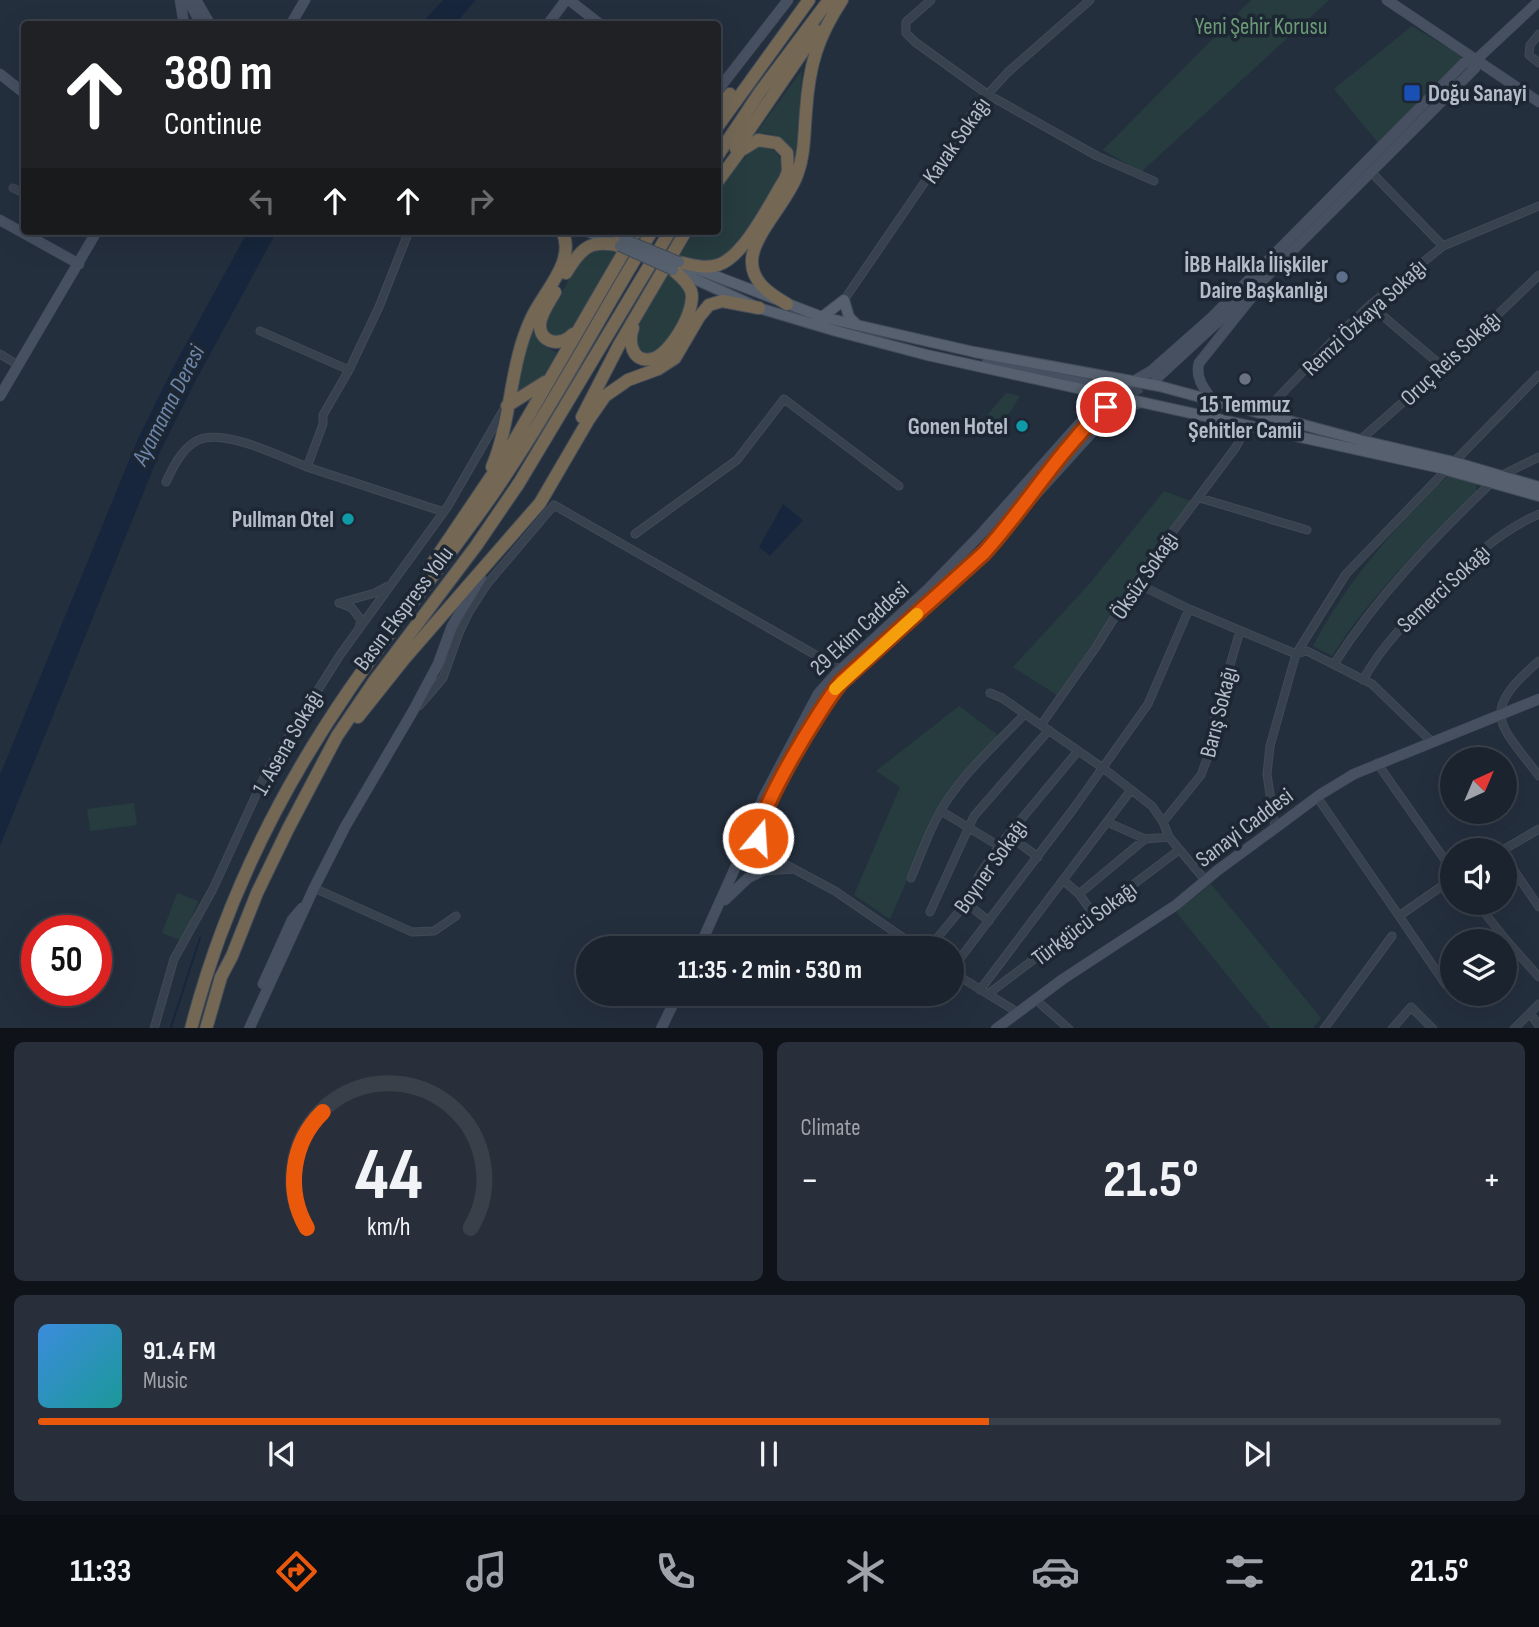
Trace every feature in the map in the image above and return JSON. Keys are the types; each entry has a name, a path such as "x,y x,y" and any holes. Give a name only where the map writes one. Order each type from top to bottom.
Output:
{"highway":[{"path":"721,150 760,92 829,0"},
{"path":"721,175 739,144 841,0"},
{"path":"787,304 762,286 756,278 752,260 758,242 786,199 797,175 803,151 808,87 814,54 822,32 841,0"},
{"path":"721,106 777,32 808,1"},
{"path":"721,123 808,1"},
{"path":"676,266 711,267 730,259 747,238 785,179 788,171 787,153 782,146 771,140 751,143 740,151 721,176"},
{"path":"473,504 496,457 519,355 530,321 567,254 564,235"},
{"path":"351,687 507,453 634,235"},
{"name":"Basın Ekspress Yolu","path":"191,1028 224,927 293,780 351,687 495,492 650,235"},
{"name":"Basın Ekspress Yolu","path":"206,1028 218,986 270,866 337,736 519,483 668,235"},
{"path":"563,466 595,390 684,235"},
{"path":"584,320 569,339 558,343 548,340 540,327 543,313 580,253 599,243 620,239"},
{"path":"645,299 630,337 630,344 638,356 650,360 671,345 690,308 691,291 676,266"},
{"path":"326,759 395,670 540,503 605,396 622,384 675,358 709,305 722,300 759,308"},
{"path":"507,406 551,377"},
{"path":"182,1028 209,948 224,927"},
{"path":"214,1028 232,956"}],"main road":[{"path":"180,0 184,21"},
{"path":"188,0 199,21"},
{"path":"195,0 208,21"},
{"path":"293,21 306,0"},
{"path":"550,21 568,0 596,21"},
{"path":"721,86 788,0"},
{"path":"1387,0 1539,102"},
{"path":"1004,531 1107,397 1150,371 1211,318 1464,63 1477,59 1539,1"},
{"path":"1156,379 1262,281 1475,68 1477,59"},
{"path":"0,74 21,91"},
{"path":"0,220 21,229"},
{"path":"32,235 79,264"},
{"path":"0,396 95,235"},
{"path":"620,239 759,308 938,358 1107,397"},
{"path":"676,266 822,317 859,327 974,352 1133,381 1253,411 1272,410 1360,440 1450,466 1539,487"},
{"path":"1213,401 1199,378 1199,363 1255,294 1262,281"},
{"path":"822,317 844,300 849,317 859,327"},
{"path":"938,358 988,363 1107,397 1450,466"},
{"path":"1083,390 1088,414"},
{"name":"29 Ekim Caddesi","path":"704,936 763,798 818,694 840,669 944,572 1088,414 1107,397"},
{"name":"29 Ekim Caddesi","path":"766,852 758,838 759,825 826,699 841,682 960,576 1105,418 1139,403"},
{"path":"1496,479 1539,496"},
{"path":"249,1028 314,888 438,664 452,626 494,556"},
{"name":"Sanayi Caddesi","path":"996,1028 1176,905 1205,880 1317,797 1354,774 1539,699"},
{"path":"717,908 733,891 759,872 767,864 766,852 752,846 741,854 745,869 759,872"},
{"path":"242,1028 292,920 307,902"},
{"path":"661,1028 672,1006"}],"street":[{"path":"931,0 906,22 906,33 915,43 987,94 1097,156 1154,181"},
{"name":"Kavak Sokağı","path":"844,300 976,107 1008,72 1090,0"},
{"path":"1539,34 1530,45 1529,55 1539,63"},
{"path":"1371,172 1443,246"},
{"path":"13,188 21,192"},
{"name":"Remzi Özkaya Sokağı","path":"1272,410 1339,334 1370,304 1443,246 1538,207"},
{"path":"307,467 323,424 323,415 349,370 379,307 407,235"},
{"name":"Oruç Reis Sokağı","path":"1360,440 1443,367 1539,275"},
{"path":"1370,304 1443,367"},
{"path":"260,331 349,370"},
{"path":"0,354 18,365"},
{"path":"1275,828 1267,774 1270,746 1296,654 1346,574 1539,375"},
{"path":"635,534 737,460 784,399 899,486"},
{"name":"1. Asena Sokağı","path":"154,1028 174,959 213,889 267,771 340,655 444,512 507,406"},
{"name":"Öksüz Sokağı","path":"1041,725 1096,647 1136,583 1236,447 1242,435 1242,424"},
{"path":"166,482 185,450 197,440 211,437 236,441 444,512"},
{"path":"1334,664 1383,594 1427,545 1496,479 1539,457"},
{"path":"1200,498 1307,530"},
{"path":"413,711 443,678 469,612 488,584 554,505 840,669"},
{"name":"Semerci Sokağı","path":"1363,680 1391,637 1473,556 1502,534 1539,514"},
{"path":"357,632 360,625 359,616 352,608 339,603 375,593 394,582"},
{"path":"1136,583 1189,609 1296,654 1307,651 1334,664 1363,680 1396,705 1432,742"},
{"path":"964,955 1148,704 1189,609"},
{"name":"Barış Sokağı","path":"1163,822 1201,775 1240,631"},
{"path":"1539,661 1507,692 1499,714 1503,728 1539,776"},
{"path":"990,693 1002,698 1049,730 1152,806 1169,837 1205,880"},
{"path":"911,878 948,799 1025,714"},
{"path":"930,912 974,816 1049,730"},
{"name":"Boyner Sokağı","path":"939,936 965,903 999,846 1078,751"},
{"path":"1377,763 1440,853"},
{"path":"980,990 1131,790"},
{"path":"1317,797 1440,976"},
{"path":"941,811 999,846"},
{"path":"1107,822 1145,839 1169,837"},
{"path":"1517,842 1536,830 1539,841"},
{"path":"1008,835 1038,857"},
{"path":"1079,894 1145,839"},
{"name":"Türkgücü Sokağı","path":"988,994 1095,916 1179,850"},
{"path":"766,852 835,891 901,936"},
{"path":"759,872 794,869"},
{"path":"1517,875 1539,907"},
{"path":"1063,880 1079,894 1095,916"},
{"path":"1399,916 1440,887"},
{"path":"314,888 412,932 434,930 456,916"},
{"path":"965,903 989,922"},
{"path":"1486,915 1539,977"},
{"path":"1324,1028 1392,936"},
{"path":"964,979 1017,1012"},
{"path":"1035,999 1069,1028"},
{"path":"1514,1028 1539,1004"},
{"path":"1392,1028 1412,1007 1433,1028"},
{"path":"1530,1013 1539,1026"}],"green space":[{"name":"Yeni Şehir Korusu","path":"1251,0 1329,0 1141,172 1103,150"},
{"path":"1412,26 1460,55 1462,59 1379,144 1334,89"},
{"path":"802,70 795,165 791,151 783,140 771,134 756,133"},
{"path":"757,146 773,150 781,161 781,174 752,222 732,247 716,260 702,262 679,256 692,235 721,235 721,190"},
{"path":"606,247 618,252 573,325 563,334 549,335 547,319 581,258 587,252"},
{"path":"668,274 681,285 685,305 667,340 647,354 637,348 635,332"},
{"path":"534,333 543,345 557,353 539,383 515,397 529,335"},
{"path":"1006,393 1020,396 997,433 984,425 983,420"},
{"path":"1449,476 1476,484 1477,491 1382,590 1332,656 1313,646 1347,590 1374,555"},
{"path":"1164,491 1191,501 1057,695 1013,667 1091,582"},
{"path":"959,706 998,735 940,805 890,919 854,895 900,787 876,771"},
{"path":"134,803 137,825 90,831 87,809"},
{"path":"1211,884 1321,1018 1313,1028 1270,1028 1176,912"},
{"path":"177,893 198,901 183,941 162,933"}],"water":[{"path":"443,0 476,0 458,21 424,21"},
{"name":"Ayamama Deresi","path":"246,235 275,235 160,452 0,846 0,775 137,441 173,368"},
{"path":"783,504 803,520 770,556 759,547"}],"waterway":[{"path":"171,1027 200,938"}],"tunnel":[{"path":"1106,407 1151,382"}],"slow traffic":[{"path":"835,689 917,614"}],"place":[{"name":"Doğu Sanayi","path":"1412,93"},
{"name":"İBB Halkla İlişkiler Daire Başkanlığı","path":"1342,277"},
{"name":"15 Temmuz Şehitler Camii","path":"1245,379"},
{"name":"Gonen Hotel","path":"1022,426"},
{"name":"Pullman Otel","path":"348,519"}],"route":[{"path":"758,838 759,825 772,798 826,699 841,682 984,553 1072,443 1106,407"}]}
